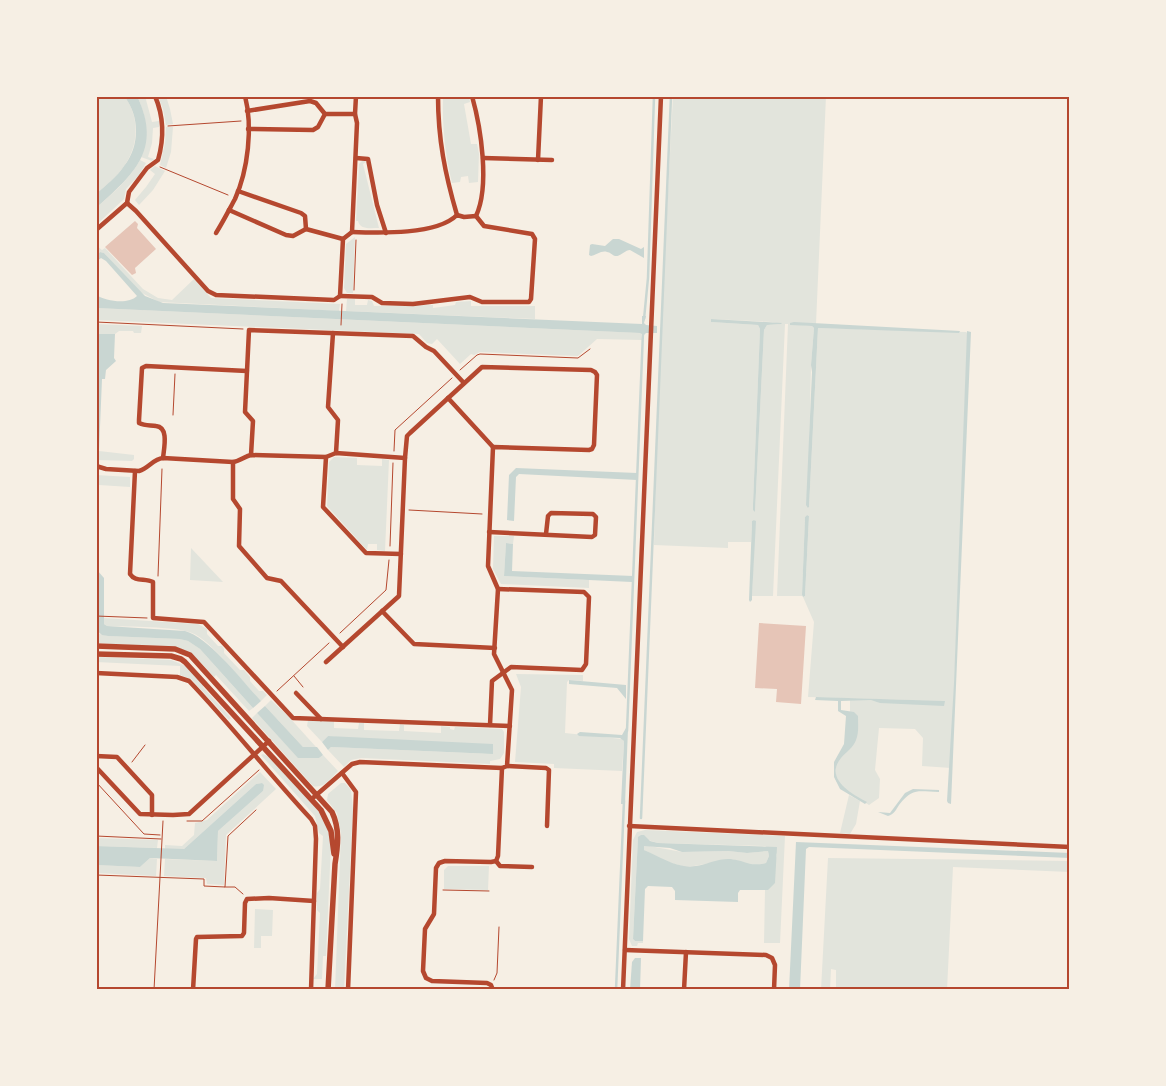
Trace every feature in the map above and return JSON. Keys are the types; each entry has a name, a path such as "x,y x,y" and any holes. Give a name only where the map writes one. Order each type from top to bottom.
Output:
{"street":[{"path":"96,230 127,203 129,192 147,168 158,160 162,147 162,126 161,115 155,96"},
{"path":"216,233 235,198 242,180 248,144 248,121 244,96"},
{"path":"354,232 356,96"},
{"path":"438,96 438,129 446,176 457,215"},
{"path":"472,96 483,158 481,196 476,216"},
{"path":"538,160 541,96"},
{"path":"623,990 661,96"},
{"path":"247,111 310,101 316,103 325,114"},
{"path":"325,114 355,114"},
{"path":"248,129 313,130 318,127 325,114"},
{"path":"356,158 368,159 375,197 386,233"},
{"path":"483,158 552,160"},
{"path":"238,191 301,213 305,216 306,229"},
{"path":"127,203 208,291 216,295 334,300 340,296 354,296 372,297 382,303 422,303 470,298 482,302 528,302 531,299 534,236 484,226 480,224 476,216"},
{"path":"229,210 286,235 293,236 306,229 343,239 354,232 386,233 442,225 451,221 457,215"},
{"path":"457,215 464,217 476,216"},
{"path":"340,296 343,239"},
{"path":"251,455 253,421 245,412 249,330 413,336 426,347 434,350 464,383"},
{"path":"333,333 328,407 338,420 336,454"},
{"path":"163,458 164,432 162,428 159,426 143,425 138,420 140,372 142,368 146,366 247,371"},
{"path":"326,662 399,596 407,436 482,367 591,370 595,372 597,375 594,445 592,448 589,450 493,447"},
{"path":"448,398 493,447 488,566 498,589 496,660 512,690 498,856 496,861"},
{"path":"96,466 106,470 135,471 144,469 157,459 163,458 233,462 240,461 247,455 326,458 336,454 405,458"},
{"path":"326,458 323,507 366,553 400,554"},
{"path":"233,462 233,499 240,508 239,546 267,578 281,581 343,647"},
{"path":"135,471 130,574 132,578 153,582 153,618 204,622 293,718 510,726"},
{"path":"490,532 592,537 595,534 596,517 593,514 551,513 548,516 546,534"},
{"path":"490,725 492,681 502,672 511,667 582,670 586,664 588,597 584,592 498,589"},
{"path":"382,611 414,644 495,648"},
{"path":"96,646 175,649 186,653 269,741 332,812 338,829 338,844 335,864 328,990"},
{"path":"96,654 171,656 181,659 190,666 321,810 328,821 331,831 335,864"},
{"path":"96,672 185,679 193,685 311,819 315,826 310,990"},
{"path":"296,692 322,719"},
{"path":"96,767 140,814 189,814 269,741"},
{"path":"96,756 117,757 152,795 152,815"},
{"path":"312,800 352,764 360,762 546,768 549,770 547,826"},
{"path":"342,773 356,792 348,990"},
{"path":"629,826 1070,847"},
{"path":"492,987 487,983 432,981 426,978 423,971 425,928 434,914 436,868 439,863 445,861 496,861"},
{"path":"496,861 500,866 532,867"},
{"path":"193,990 197,937 242,936 244,933 245,902 247,899 270,898 314,901"},
{"path":"625,950 766,955 772,958 775,965 774,990"},
{"path":"684,990 686,952"}],"path":[{"path":"162,126 248,121"},
{"path":"152,164 235,198"},
{"path":"354,232 354,296"},
{"path":"342,306 342,322"},
{"path":"96,322 249,330"},
{"path":"272,696 386,590 394,430 477,355 578,358 590,349"},
{"path":"173,416 175,368"},
{"path":"153,582 158,580 162,470"},
{"path":"391,510 490,514"},
{"path":"96,616 153,618"},
{"path":"294,676 303,687"},
{"path":"126,767 135,760 145,745"},
{"path":"182,822 202,821 264,765"},
{"path":"96,782 144,834 162,835"},
{"path":"225,887 228,836 256,810"},
{"path":"154,990 161,839 163,821 168,822"},
{"path":"96,836 161,839"},
{"path":"96,875 204,880 204,886 236,888 247,899"},
{"path":"436,890 489,891"},
{"path":"492,987 497,973 499,927"}],"shaded area":[{"path":"96,96 124,96 133,113 136,131 133,149 124,166 96,194"},
{"path":"124,96 137,96 144,115 147,132 145,146 140,160 132,172 96,208 96,194 118,174 133,149 136,131 135,122 133,113"},
{"path":"137,96 145,96 152,122 159,121 159,127 153,128 152,143 148,157 154,159 152,161 141,157 144,149 146,126"},
{"path":"158,96 166,96 173,124 166,125"},
{"path":"443,96 469,96 470,102 464,104 471,144 477,144 479,154 478,182 469,183 468,176 461,177 460,182 452,183 444,140"},
{"path":"673,96 826,96 816,324 790,324 812,326 814,328 811,365 808,508 818,328 966,332 968,334 951,768 922,766 923,738 915,729 879,728 875,770 880,779 879,798 869,805 840,787 836,779 836,763 850,739 850,699 944,701 808,697 814,622 803,597 805,596 809,516 807,515 805,517 802,596 777,596 788,324 785,324 773,596 752,596 755,520 752,521 751,542 728,542 728,548 654,545 659,365","holes":["711,319 781,324 767,325 764,330 755,512 753,504 760,329 758,325 711,322"]},
{"path":"166,127 173,127 171,152 166,168 160,165 165,143"},
{"path":"140,160 146,163 139,175 126,189 124,199 96,225 96,208 126,180"},
{"path":"363,160 366,162 363,164 379,228 363,227 356,221 359,164"},
{"path":"155,166 165,171 153,190 139,205 135,200 155,174 150,170"},
{"path":"355,237 353,293 347,293 344,288 346,244"},
{"path":"613,239 619,239 641,249 644,247 644,258 630,250 617,256 609,252 589,255 590,245 605,246"},
{"path":"96,245 102,250 105,248 143,289 158,298 172,300 194,279 211,298 340,304 339,311 159,302 140,292 104,253 100,252 96,256"},
{"path":"100,252 104,253 145,296 163,303 642,324 642,316 646,316 644,323 657,326 657,333 646,333 644,335 640,333 96,308 96,295 117,301 133,299 137,296 106,261 101,258 96,262 96,256"},
{"path":"347,299 355,299 355,305 367,305 368,300 372,301 374,306 433,305 433,308 455,305 456,302 471,301 471,306 535,306 535,319 346,311"},
{"path":"96,308 641,333 642,340 597,339 578,356 480,352 474,355 471,354 460,364 437,339 432,344 427,343 419,334 96,320"},
{"path":"711,319 782,323 767,325 764,330 755,512 753,504 760,329 758,325 711,322"},
{"path":"790,323 960,331 959,333 818,328 808,508 806,505 814,328 812,326 790,325"},
{"path":"96,324 142,326 141,333 119,331 115,334 96,334"},
{"path":"967,331 971,332 951,804 947,801 954,683"},
{"path":"96,334 115,334 114,358 116,361 106,370 105,379 102,379 99,451 96,452"},
{"path":"96,452 134,455 134,459 132,461 96,460"},
{"path":"334,457 357,458 357,465 382,466 382,459 389,460 385,551 377,550 377,544 368,544 367,550 327,506 329,462"},
{"path":"516,468 637,473 637,480 519,474 516,477 514,521 507,520 509,475"},
{"path":"96,475 130,477 130,487 99,485 97,488"},
{"path":"809,516 805,596 803,597 805,517"},
{"path":"752,521 756,521 752,600 750,602"},
{"path":"494,536 514,536 513,544 506,543 504,576 589,580 589,588 501,584 493,569"},
{"path":"506,543 513,544 512,571 633,576 632,582 504,576"},
{"path":"191,548 223,582 190,580"},
{"path":"96,565 97,570 104,578 104,624 107,626 185,631 194,635 215,651 261,701 253,708 200,649 188,641 102,635 96,630"},
{"path":"103,618 198,624 207,629 207,634 218,646 222,646 224,653 240,670 244,670 250,677 250,681 259,691 263,691 267,695 261,701 209,644 192,633 163,628 107,626 103,623"},
{"path":"96,630 100,634 108,636 181,639 188,641 200,649 253,708 249,711 216,675 214,677 198,660 184,650 179,648 96,643"},
{"path":"96,657 171,660 186,666 231,718 229,720 191,679 180,675 180,666 96,662"},
{"path":"516,674 583,675 583,681 569,680 567,682 565,733 622,739 624,741 622,771 554,768 554,764 515,762 521,687"},
{"path":"569,680 626,685 626,699 617,688 569,684"},
{"path":"816,697 945,701 944,706 880,703 871,700 841,701 841,710 854,712 858,716 858,731 855,743 841,758 836,773 842,785 854,795 867,802 865,804 840,789 834,777 834,762 844,744 846,716 838,711 838,701 815,700"},
{"path":"271,700 316,747 303,747 265,706"},
{"path":"265,706 303,747 317,747 323,755 319,758 298,758 257,713"},
{"path":"257,713 294,753 319,758 323,755 338,771 321,786 313,786 252,718"},
{"path":"308,720 334,721 334,728 358,729 359,723 364,723 364,730 399,731 400,724 404,725 404,731 441,733 441,726 450,727 450,729 454,730 455,727 502,729 504,732 504,753 500,759 490,761 490,764 361,758 351,760 344,767 328,750 331,747 492,754 328,736 322,742 307,726"},
{"path":"626,728 628,729 625,804 621,804 624,741 620,738 579,736 577,734 580,732 622,735"},
{"path":"328,736 493,744 493,754 331,747 328,750 322,742"},
{"path":"261,755 269,757 321,814 328,830 331,844 326,956 323,956 322,979 313,979 317,974 320,913 317,910 317,893 320,889 323,836 319,833 315,816"},
{"path":"260,772 276,789 226,835 224,885 207,884 206,878 164,876 165,859 217,861 218,831 263,791 262,783 256,784 184,849 165,849 165,845 182,846 194,835 195,823 207,820"},
{"path":"262,783 264,785 263,791 218,831 217,861 150,858 140,867 96,865 96,846 184,849 256,784"},
{"path":"341,783 345,783 351,790 353,809 344,990 335,990 341,833 337,813 327,800 328,794"},
{"path":"913,789 939,790 939,792 921,791 913,793 908,795 895,812 890,815 878,812 890,813 905,793"},
{"path":"849,795 860,801 856,824 850,834 840,833"},
{"path":"645,830 785,836 780,943 764,943 765,890 768,890 777,854 765,846 658,843 638,837 633,939 635,941 643,941 643,943 632,946 629,939 633,840 637,832"},
{"path":"644,835 650,841 658,843 777,847 775,883 768,890 740,890 738,902 675,900 675,891 672,887 648,886 645,889 643,941 635,941 633,939 638,837","holes":["644,846 670,848 682,852 728,851 747,853 768,851 769,856 766,863 760,864 727,859 696,866 682,866 644,850"]},
{"path":"96,838 158,840 157,848 96,846"},
{"path":"796,842 1070,853 1070,858 809,847 806,849 800,990 789,990"},
{"path":"644,845 682,852 728,851 747,853 768,851 769,856 766,863 752,866 732,859 694,866 682,866 667,862 644,850"},
{"path":"150,858 157,859 156,876 96,873 96,865 140,867"},
{"path":"828,858 1070,861 1070,872 953,867 947,990 836,990 836,970 831,969 830,990 821,990"},
{"path":"448,866 489,866 488,890 444,889 444,870"},
{"path":"255,909 273,910 272,936 261,936 261,948 254,948"},
{"path":"635,958 641,958 640,990 630,990 632,962"}],"building":[{"path":"135,221 138,224 137,228 156,249 135,268 136,273 132,275 105,247"},
{"path":"759,623 806,626 801,704 776,702 777,689 755,688"}],"waterway":[{"path":"644,319 648,278 654,96"},
{"path":"641,818 671,96"},
{"path":"627,731 643,332"},
{"path":"616,990 624,801"}]}
